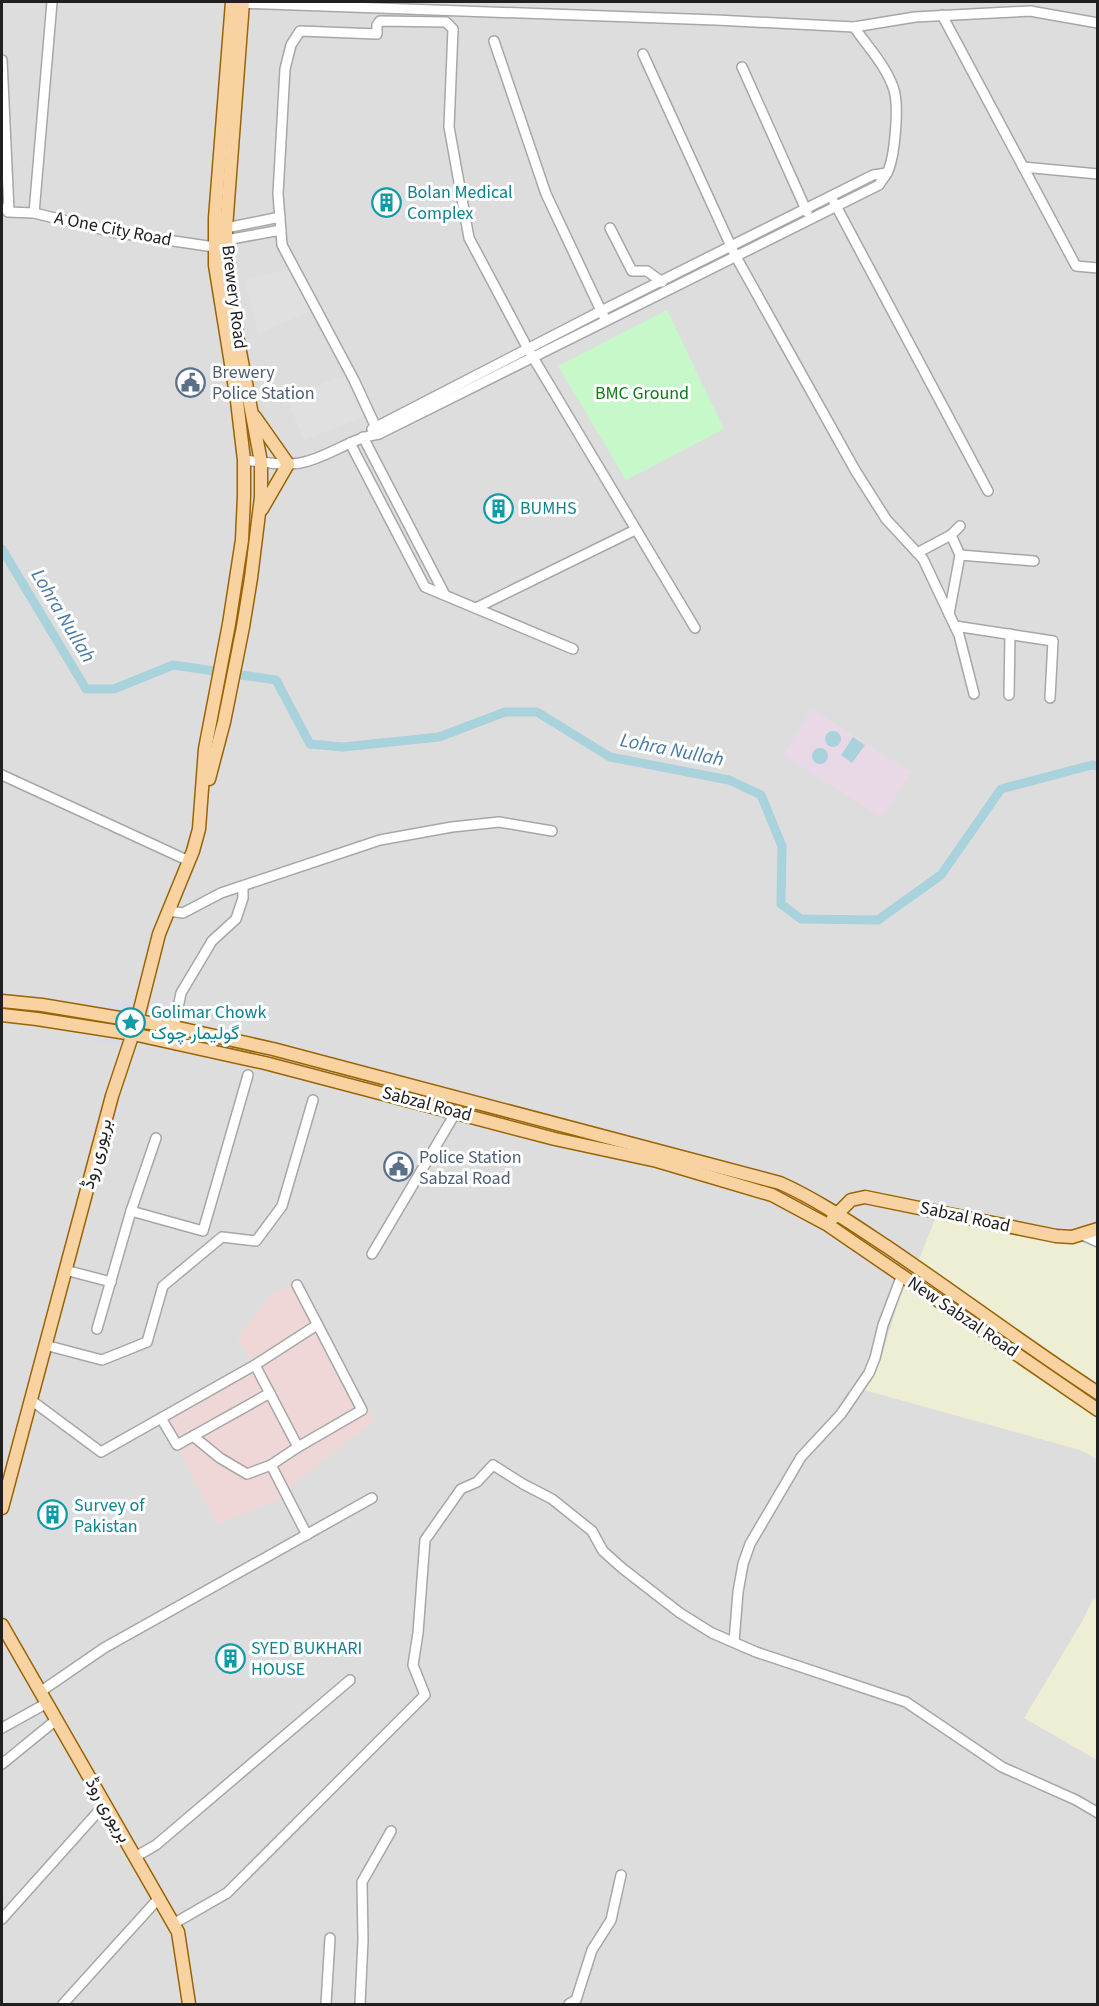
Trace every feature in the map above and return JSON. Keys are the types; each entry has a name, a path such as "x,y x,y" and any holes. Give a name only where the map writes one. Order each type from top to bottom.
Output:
{"main road":[{"name":"Brewery Road","path":"202,804 205,749 229,624 242,540 244,496 244,460 237,402 215,265 223,241 238,2"},
{"name":"Brewery Road","path":"202,804 224,722 243,627 260,512 261,462 235,325 223,241 215,218 238,2"},
{"path":"252,412 288,464 260,512"},
{"name":"بریوری روڈ","path":"2,1508 112,1096 137,1021 159,934 189,861 199,829 202,804"},
{"name":"Sabzal Road","path":"2,1001 42,1005 174,1027 273,1049 780,1183 808,1195 836,1213"},
{"name":"Sabzal Road","path":"2,1015 133,1034 265,1062 555,1139 657,1161 772,1195 828,1225 836,1213 851,1200 866,1197 1056,1236 1072,1237 1098,1228"},
{"path":"430,1105 433,1091"},
{"name":"New Sabzal Road","path":"836,1213 1098,1393"},
{"name":"New Sabzal Road","path":"828,1225 1098,1410"},
{"name":"بریوری روڈ","path":"2,1625 178,1932 189,2004"}],"street":[{"path":"34,213 52,2"},
{"path":"238,2 854,27 915,17 1030,11 1098,23"},
{"path":"942,15 1076,266 1098,268"},
{"path":"377,430 354,380 282,245 278,195 285,69 291,45 300,32 377,34 377,25 384,20 446,22 453,29 449,127 469,238 530,354 695,628"},
{"path":"244,460 288,464 314,459 377,430 808,214 836,206 879,184 887,173 893,145 896,113 894,91 887,74 854,27"},
{"path":"494,41 546,194 603,316"},
{"path":"643,54 733,251 855,470 886,519 923,559 959,635 974,694"},
{"path":"2,60 5,210"},
{"path":"742,67 808,214"},
{"path":"1023,167 1098,174"},
{"path":"808,214 830,197 873,175 887,173"},
{"path":"830,197 988,491"},
{"name":"A One City Road","path":"5,210 34,213 113,232 223,241"},
{"path":"223,241 280,217"},
{"path":"610,228 632,271 647,271 662,282"},
{"path":"223,241 281,230"},
{"path":"603,316 662,282 733,251"},
{"path":"364,436 445,595"},
{"path":"350,443 425,587 573,649"},
{"path":"917,553 951,535 960,526"},
{"path":"476,608 635,530"},
{"path":"950,614 960,555 951,535"},
{"path":"960,555 1034,561"},
{"path":"955,626 1053,641 1050,698"},
{"path":"1009,695 1010,634"},
{"path":"2,775 189,861"},
{"path":"169,911 183,913 221,893 380,840 499,822 552,831"},
{"path":"174,1027 181,993 212,941 236,919 243,898 243,886"},
{"path":"131,1211 203,1230 248,1075"},
{"path":"45,1345 102,1360 147,1342 163,1286 222,1237 256,1241 282,1206 313,1100"},
{"path":"372,1254 456,1112"},
{"path":"97,1329 131,1211 156,1138"},
{"path":"1080,1234 1098,1242"},
{"path":"65,1270 111,1282"},
{"path":"734,1642 738,1592 743,1564 750,1544 801,1457 841,1414 869,1372 883,1325 902,1275"},
{"path":"194,1436 220,1458 247,1474 271,1465 298,1446 362,1410 297,1285"},
{"path":"31,1400 101,1452 255,1365 317,1325"},
{"path":"255,1365 298,1446"},
{"path":"161,1418 177,1445 270,1393"},
{"path":"271,1465 307,1534"},
{"path":"173,1924 227,1893 425,1695 412,1665 418,1633 425,1540 461,1489 477,1482 493,1465 523,1484 552,1498 592,1531 603,1551 622,1568 712,1633 756,1652 906,1702 1002,1767 1077,1800 1098,1813"},
{"path":"2,1728 44,1698 104,1648 372,1498"},
{"path":"135,1857 156,1845 172,1832 350,1680"},
{"path":"2,1761 56,1720"},
{"path":"2,1919 105,1804"},
{"path":"360,2004 363,1940 362,1882 391,1831"},
{"path":"569,2004 576,2000 592,1950 611,1920 621,1875"},
{"path":"63,2004 159,1898"},
{"path":"326,2004 330,1938"}],"shaded area":[{"path":"2,2 1097,2 1097,2004 2,2004"},
{"path":"290,269 311,312 258,333 244,280"},
{"path":"343,376 364,417 304,440 286,397"},
{"path":"812,709 911,772 882,818 783,755"},
{"name":"Golimar Chowk گولیمار چوک","path":"130,999 169,1002 158,1039 141,1046 96,1044 98,1005"},
{"path":"297,1285 375,1420 283,1492 283,1498 217,1524 164,1422 254,1365 237,1339 273,1293"}],"green space":[{"name":"BMC Ground","path":"667,310 724,429 626,480 558,366"},
{"path":"937,1214 1086,1237 1097,1244 1097,1459 1080,1450 864,1390 880,1362 901,1293 920,1257"},
{"path":"1093,1599 1098,1601 1097,1760 1024,1718 1083,1620"}],"water":[{"path":"833,731 839,733 841,739 839,745 833,747 827,745 825,739 827,733"},
{"path":"853,737 865,745 852,763 841,755"},
{"path":"820,748 826,750 828,756 826,762 820,764 814,762 812,756 814,750"}],"waterway":[{"name":"Lohra Nullah","path":"2,549 86,689 114,689 173,665 276,680 310,744 343,747 439,737 505,712 537,712 610,757 729,780 761,795 782,846 781,904 801,919 878,920 941,875 1001,789 1092,765 1098,766"}],"place":[{"name":"Bolan Medical Complex","path":"386,202"},
{"name":"Brewery Police Station","path":"191,382"},
{"name":"BUMHS","path":"499,508"},
{"name":"Golimar Chowk گولیمار چوک","path":"130,1022"},
{"name":"Police Station Sabzal Road","path":"398,1167"},
{"name":"Survey of Pakistan","path":"53,1515"},
{"name":"SYED BUKHARI HOUSE","path":"230,1658"}]}
